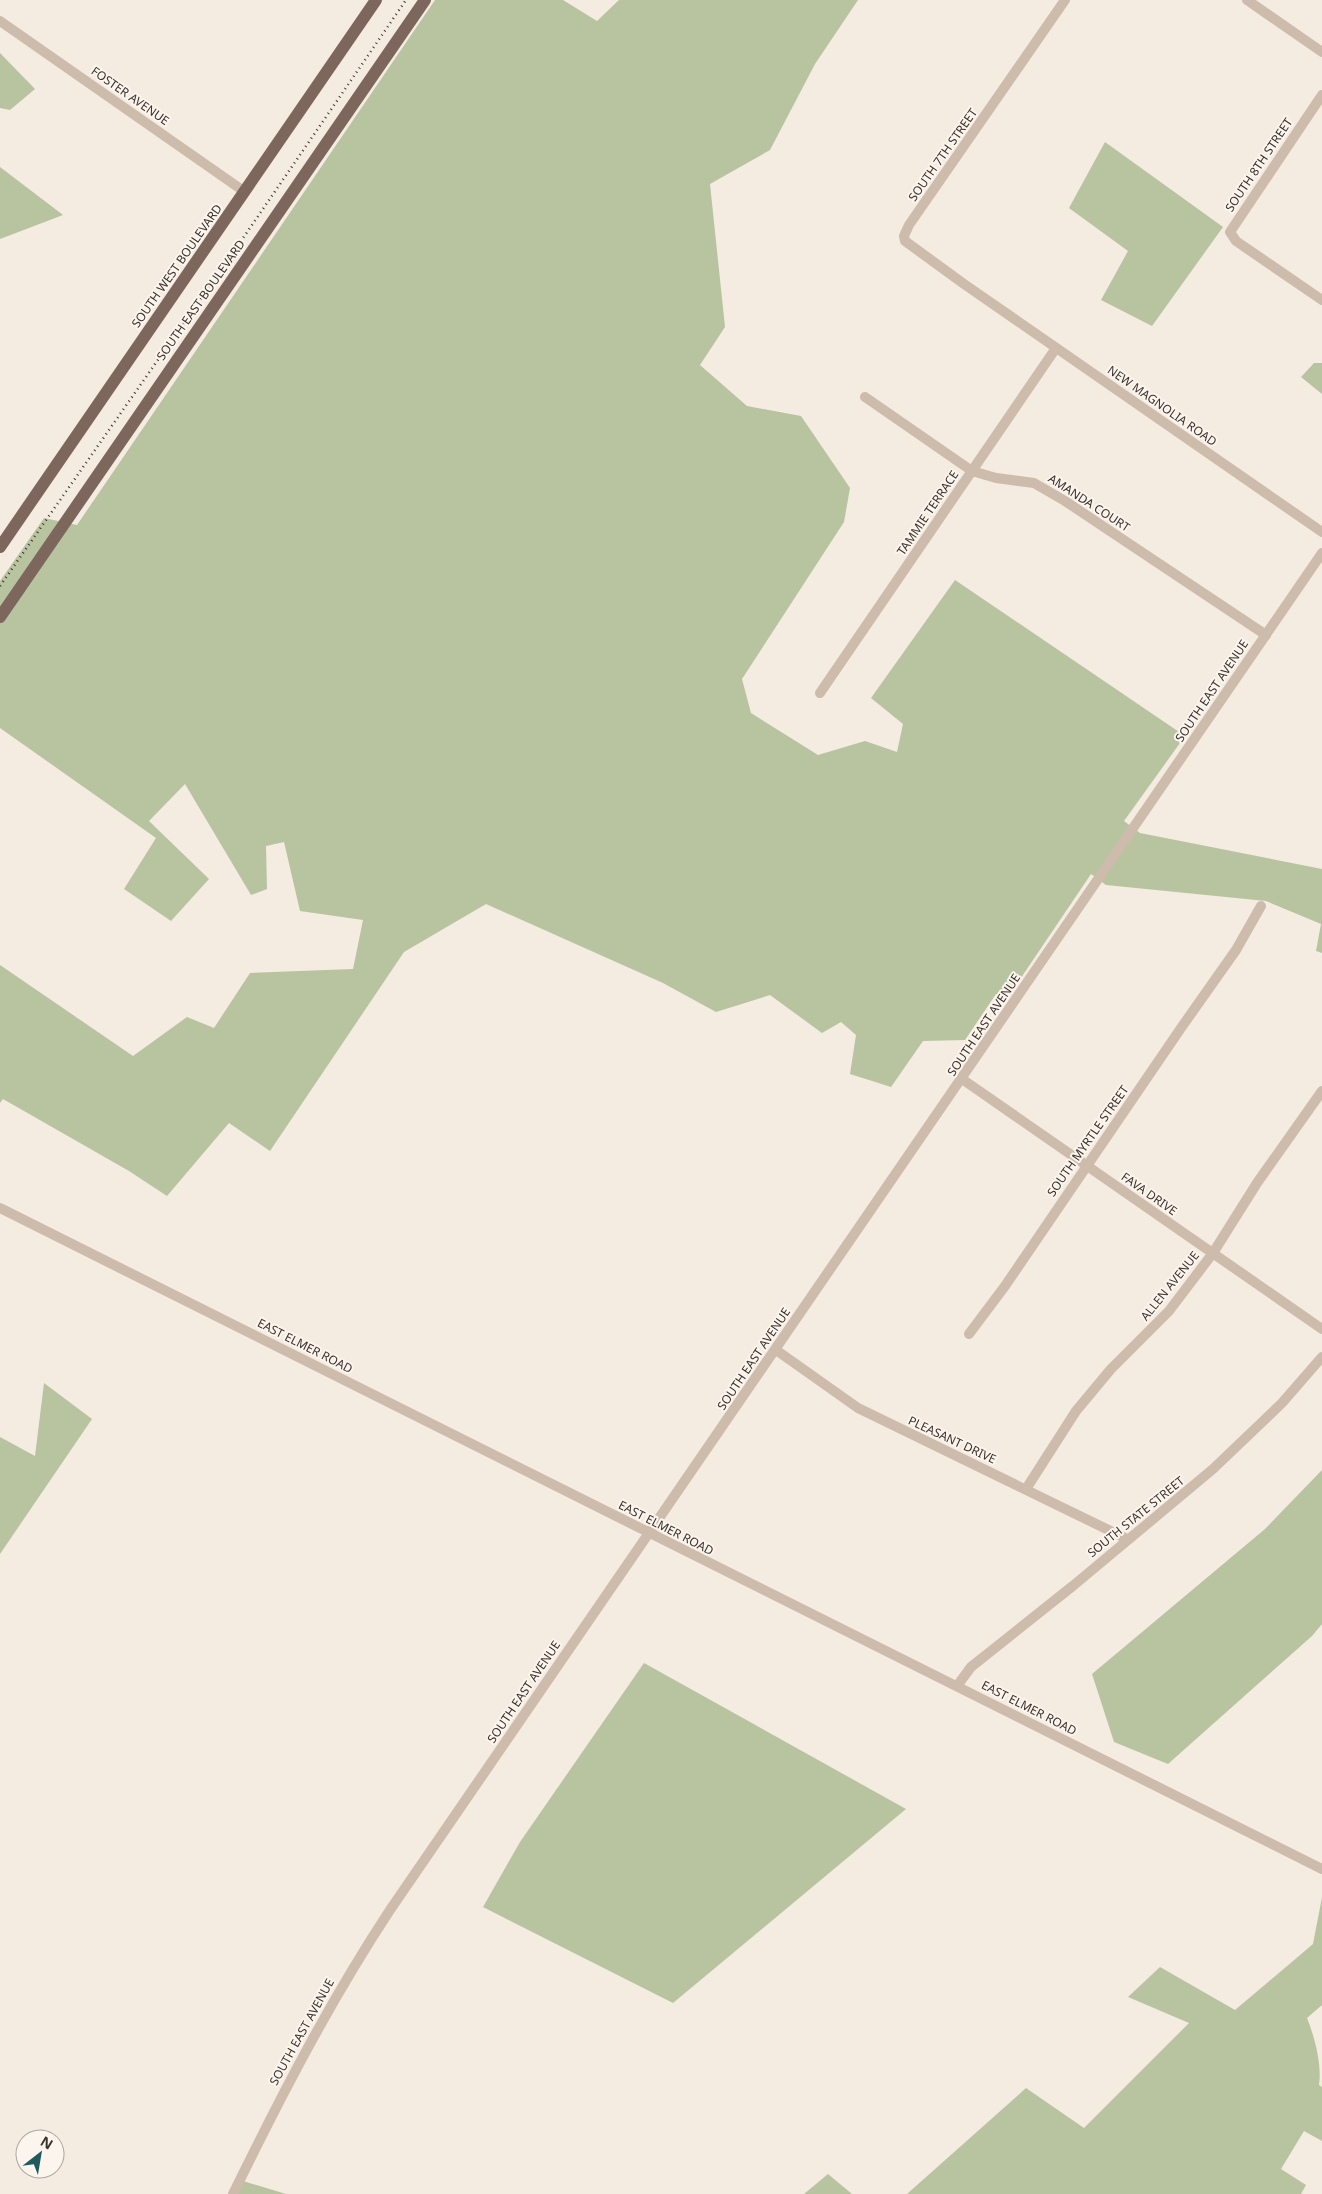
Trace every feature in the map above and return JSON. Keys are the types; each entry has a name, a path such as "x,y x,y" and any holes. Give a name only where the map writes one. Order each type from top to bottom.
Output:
{"main road":[{"name":"SOUTH WEST BOULEVARD","path":"0,547 376,0"},
{"name":"SOUTH EAST BOULEVARD","path":"0,617 425,0"}],"street":[{"name":"SOUTH 7TH STREET","path":"988,301 911,247 905,241 904,236 909,225 1065,0"},
{"path":"1247,0 1322,52"},
{"name":"FOSTER AVENUE","path":"0,22 245,192"},
{"name":"SOUTH 8TH STREET","path":"1322,95 1230,232 1236,241 1322,300"},
{"name":"NEW MAGNOLIA ROAD","path":"988,301 1322,532"},
{"name":"TAMMIE TERRACE","path":"820,693 1056,348"},
{"name":"AMANDA COURT","path":"865,398 972,471 996,478 1034,483 1066,501 1266,635"},
{"name":"SOUTH EAST AVENUE","path":"233,2194 306,2048 354,1965 1322,553"},
{"name":"SOUTH MYRTLE STREET","path":"969,1334 1005,1286 1086,1165 1227,963 1249,930 1261,906"},
{"name":"FAVA DRIVE","path":"962,1080 1322,1328"},
{"name":"ALLEN AVENUE","path":"1026,1489 1076,1411 1111,1369 1169,1311 1213,1253 1257,1183 1322,1091"},
{"name":"EAST ELMER ROAD","path":"0,1208 1322,1869"},
{"name":"PLEASANT DRIVE","path":"776,1350 858,1408 889,1425 1127,1539"},
{"name":"SOUTH STATE STREET","path":"957,1686 971,1667 1186,1492 1234,1450 1282,1403 1322,1357"}],"green space":[{"path":"435,0 563,0 597,21 619,0 858,0 815,64 770,150 710,184 725,327 700,365 747,406 801,416 850,488 844,522 742,679 751,713 818,755 865,741 897,752 903,724 871,698 955,580 1185,736 1124,821 1140,833 1322,869 1322,953 1316,951 1321,924 1266,901 1106,885 1091,874 1006,1000 996,994 965,1040 923,1041 891,1087 850,1074 856,1035 841,1022 822,1033 770,995 716,1012 663,983 486,904 404,952 270,1151 229,1123 167,1196 129,1171 3,1099 0,1103 0,965 133,1056 187,1017 214,1028 250,973 353,969 363,920 300,911 284,842 266,846 267,889 251,895 185,784 149,821 209,879 171,921 124,889 156,838 0,728 0,581 44,518 77,525"},
{"path":"0,53 35,89 10,110 0,108"},
{"path":"1105,142 1223,227 1152,326 1101,300 1128,251 1069,208"},
{"path":"0,167 63,215 0,239"},
{"path":"1314,363 1322,363 1322,394 1301,377"},
{"path":"44,1383 92,1419 0,1554 0,1437 35,1456"},
{"path":"1322,1470 1322,1624 1312,1636 1168,1764 1114,1742 1092,1674 1265,1529"},
{"path":"644,1663 906,1809 673,2003 483,1907 520,1842"},
{"path":"1322,1897 1322,2005 1307,2018 1313,2034 1320,2069 1322,2141 1304,2131 1281,2169 1306,2185 1301,2194 907,2194 1026,2088 1084,2128 1189,2023 1128,1997 1160,1967 1235,2010 1313,1944"},
{"path":"828,2174 852,2194 804,2194"},
{"path":"243,2181 286,2194 236,2194"}],"railway":[{"path":"0,586 241,241 406,0"}]}
